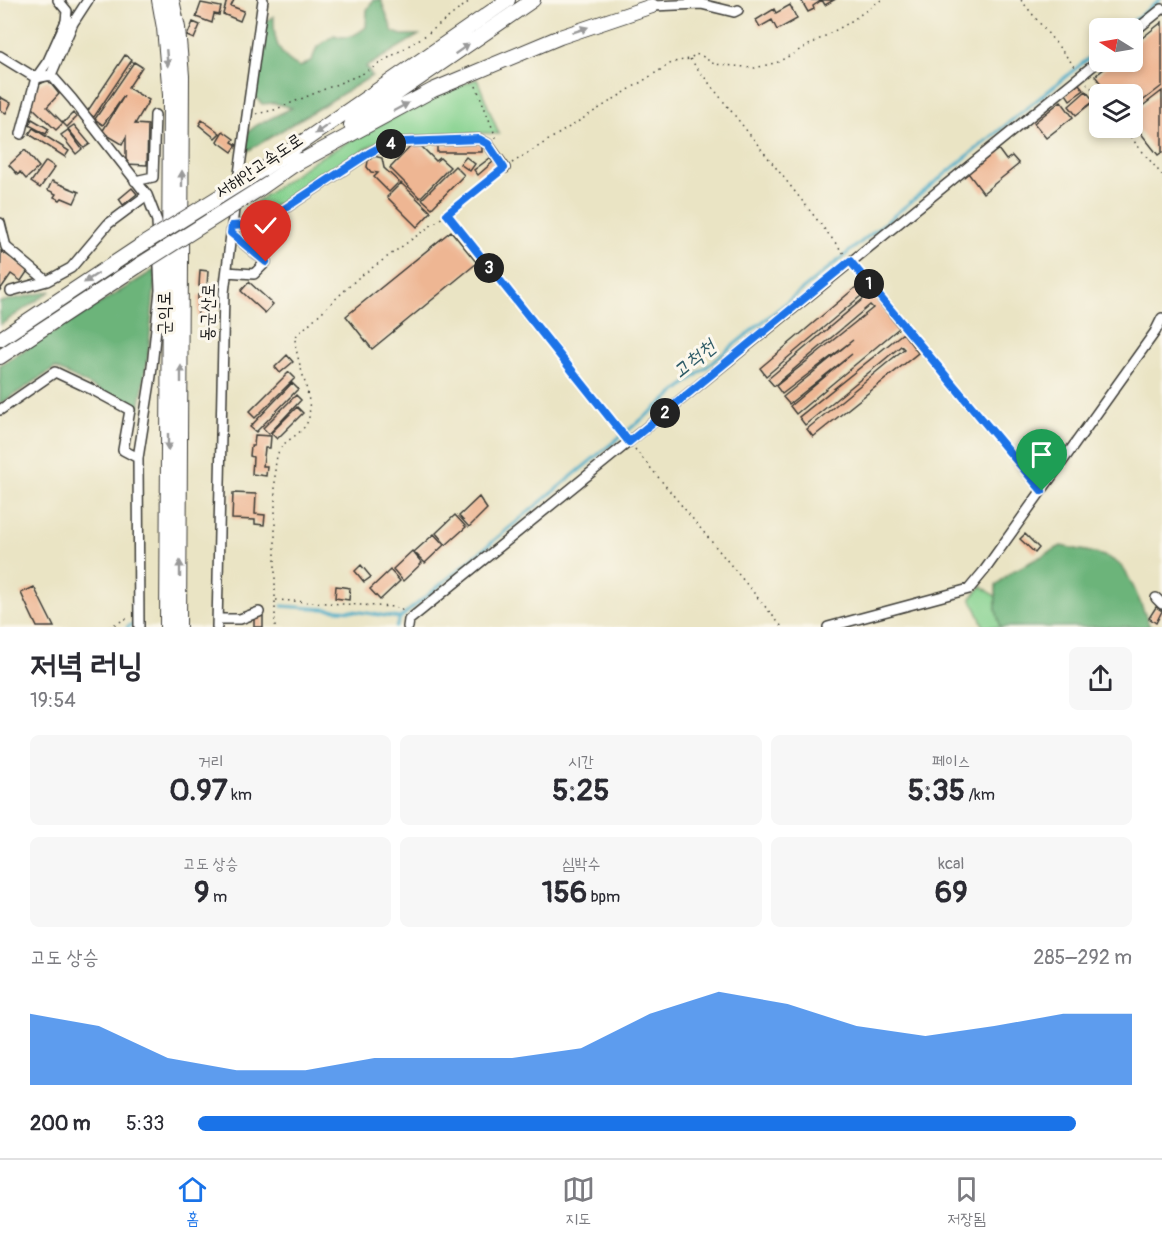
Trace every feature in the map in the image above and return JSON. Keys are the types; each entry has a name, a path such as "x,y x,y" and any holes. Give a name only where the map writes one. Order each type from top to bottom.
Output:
{"highway":[{"name":"군익로","path":"159,0 164,28 171,124 167,627"},
{"name":"군익로","path":"172,0 178,28 182,76 180,627"},
{"name":"서해안고속도로","path":"0,339 140,246 262,170 508,0"},
{"name":"서해안고속도로","path":"0,357 258,190 533,0"},
{"path":"294,165 433,90 561,37 657,3"}],"street":[{"path":"21,134 36,78 48,61 66,21 67,11 58,0"},
{"path":"51,75 73,23 88,0"},
{"name":"동군산로","path":"218,623 224,293 263,0"},
{"path":"657,3 705,2 734,12 738,10"},
{"path":"1143,24 1162,9"},
{"path":"0,56 36,78 51,75"},
{"path":"408,627 409,620 1089,67"},
{"path":"51,75 147,195 158,221 160,290 151,376 138,458 139,627"},
{"path":"135,181 153,177 155,115"},
{"path":"231,230 258,224 384,145 479,139 488,144 504,168"},
{"path":"11,291 47,281 71,268 108,224 147,195"},
{"path":"0,223 6,247 47,281"},
{"path":"227,272 254,274 266,262 231,230"},
{"path":"828,627 969,589 1042,491 1155,332 1162,318"},
{"path":"0,410 55,372 130,410 123,450 138,458"},
{"path":"218,623 240,619 259,612"}],"path":[{"path":"247,117 274,110 364,73 426,35 471,0"},
{"path":"275,627 275,470 277,454 283,444 294,438 302,429 309,417 295,337 301,330 358,279 447,214 504,168 653,73 673,62 690,59 695,54 714,64 755,68 778,62 847,24 881,0"},
{"path":"1021,0 1089,85"},
{"path":"690,59 840,249 1042,491"},
{"path":"476,84 500,148"},
{"path":"1131,138 1162,175"},
{"path":"447,214 627,441 782,627"},
{"path":"275,600 400,609"},
{"path":"109,627 139,612"}],"green space":[{"path":"373,0 381,0 393,32 402,35 419,35 366,67 372,76 246,152 248,132 257,125 292,108 274,103 262,104 254,95 263,23 274,16 278,47 287,58 300,67 312,60 317,47 334,35 351,36 366,27 367,10"},
{"path":"477,79 499,134 484,133 375,143 254,219 245,210 312,162 421,101"},
{"path":"156,269 148,356 139,410 55,368 0,404 0,365"},
{"path":"51,291 0,325 0,302"},
{"path":"1061,546 1098,554 1119,564 1132,584 1150,627 1000,627 996,609 996,585 1011,572"},
{"path":"982,586 996,597 1000,627 984,627 971,598"}],"building":[{"path":"227,0 234,0 231,6 244,11 240,21 223,14"},
{"path":"801,0 822,0 808,12"},
{"path":"822,0 834,0 825,5"},
{"path":"201,3 221,7 219,15 214,14 212,23 196,17"},
{"path":"790,5 797,19 777,30 772,20 760,27 756,20 774,9 776,13"},
{"path":"193,22 200,25 194,39 187,36"},
{"path":"1162,22 1162,86 1143,101 1143,84 1101,84 1095,76 1100,72 1143,72 1143,37"},
{"path":"125,55 132,60 94,117 87,112"},
{"path":"134,62 142,67 128,88 149,100 135,124 148,125 147,165 126,164 126,137 122,144 102,132 124,96 103,125 95,119"},
{"path":"48,80 59,94 47,107 63,123 56,130 31,106 38,85"},
{"path":"1079,84 1084,90 1070,100 1066,94"},
{"path":"1086,91 1089,95 1089,105 1076,115 1069,106"},
{"path":"1162,91 1162,152 1158,155 1143,136 1143,106"},
{"path":"0,97 11,103 6,113 0,110"},
{"path":"1061,101 1073,117 1046,138 1034,123"},
{"path":"73,113 77,117 67,127 63,123"},
{"path":"32,119 49,129 46,134 29,125"},
{"path":"202,120 220,133 215,138 199,125"},
{"path":"74,125 90,144 84,148 68,129"},
{"path":"33,128 69,151 65,157 29,134"},
{"path":"68,130 82,149 76,154 61,135"},
{"path":"223,131 234,139 232,142 237,145 232,152 217,141"},
{"path":"414,143 419,144 436,161 440,158 450,167 420,198 390,168"},
{"path":"482,144 482,152 437,152 437,145"},
{"path":"998,149 1006,160 1012,156 1019,164 983,193 968,173"},
{"path":"25,150 39,167 26,179 20,172 18,175 9,165"},
{"path":"374,156 382,158 384,168 399,182 389,192 374,177 378,173 371,172 367,167 368,161"},
{"path":"466,157 475,164 470,171 460,164"},
{"path":"490,158 493,162 478,175 474,170"},
{"path":"46,161 55,167 40,188 31,182"},
{"path":"455,166 464,175 432,208 422,199"},
{"path":"52,181 79,192 74,203 54,197 56,194 48,190"},
{"path":"401,183 431,212 417,227 387,197"},
{"path":"132,188 137,194 123,205 119,199"},
{"path":"451,231 477,263 372,349 346,316"},
{"path":"1,251 29,269 21,281 11,274 0,290"},
{"path":"200,270 208,271 207,287 199,286"},
{"path":"249,282 273,304 265,313 241,291"},
{"path":"862,282 899,328 796,414 790,406 852,354 789,404 783,397 853,340 782,394 776,386 873,308 870,305 774,386 768,379 864,298 862,295 766,376 760,368"},
{"path":"198,295 210,296 209,315 205,315 205,319 198,318"},
{"path":"903,333 918,353 813,437 807,429 904,349 901,346 805,425 799,417"},
{"path":"287,355 293,362 280,373 275,367"},
{"path":"289,372 295,378 255,418 249,412"},
{"path":"292,383 298,389 256,432 250,427"},
{"path":"296,395 301,400 269,434 263,428"},
{"path":"297,407 303,413 277,439 271,433"},
{"path":"255,435 271,436 270,448 265,448 263,466 267,466 266,476 252,474 253,457 250,456"},
{"path":"233,493 256,494 255,514 265,515 264,525 255,524 255,520 232,519"},
{"path":"479,497 487,509 469,527 459,516"},
{"path":"455,515 466,527 446,545 436,533"},
{"path":"434,534 444,545 425,563 414,552"},
{"path":"1025,534 1039,548 1035,553 1020,539"},
{"path":"412,551 422,563 403,581 393,569"},
{"path":"361,565 371,577 364,582 355,571"},
{"path":"390,570 400,581 380,600 370,589"},
{"path":"336,586 350,588 349,600 335,598"},
{"path":"34,587 54,627 37,627 21,593"},
{"path":"1156,607 1162,611 1156,623 1149,618"},
{"path":"254,615 263,615 263,627 254,627"}],"waterway":[{"name":"고척천","path":"1137,18 1160,0"},
{"name":"고척천","path":"282,606 353,611 400,618 600,453 1089,58"},
{"path":"396,627 400,618"},
{"path":"127,627 135,623"}],"route":[{"path":"266,262 231,233 232,226 258,224 384,145 479,139 488,144 504,168 447,214 629,442 850,261 1042,491"}]}
